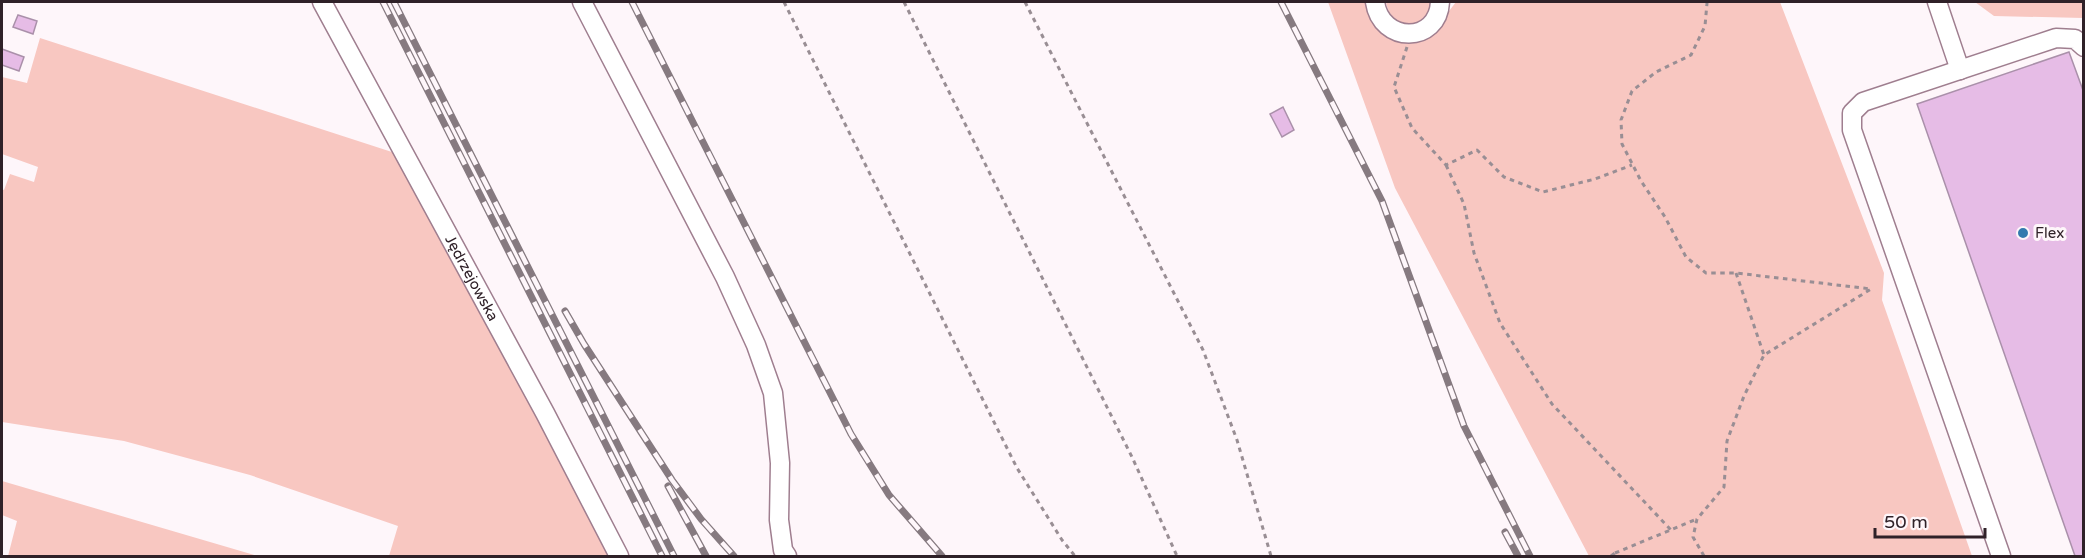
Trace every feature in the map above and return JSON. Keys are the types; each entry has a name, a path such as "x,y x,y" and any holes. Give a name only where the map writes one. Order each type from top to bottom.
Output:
{"street":[{"name":"Jędrzejowska","path":"321,2 619,556"},
{"path":"582,2 725,277 756,345 773,393 780,463 779,520 783,550 787,556"},
{"path":"1375,2 1378,14 1389,28 1399,33 1411,34 1429,26 1436,18 1442,3"},
{"path":"1937,2 1960,70"},
{"path":"2001,556 1850,121 1852,113 1863,102 2056,38 2075,39 2084,47"}],"path":[{"path":"784,2 1017,468 1062,540 1075,556"},
{"path":"904,2 1132,457 1177,556"},
{"path":"1025,2 1203,350 1237,440 1270,556"},
{"path":"1611,556 1697,519 1724,487 1727,441 1744,396 1764,356 1871,289 1736,273 1706,273 1686,257 1665,217 1641,181 1622,144 1621,120 1632,91 1656,72 1691,55 1706,26 1707,3 1704,2"},
{"path":"1411,34 1394,87 1412,128 1446,165 1464,204 1474,253 1500,323 1552,404 1671,530"},
{"path":"1446,165 1477,150 1504,177 1543,192 1595,179 1632,165"},
{"path":"1736,273 1764,356"},
{"path":"1697,519 1694,537 1704,556"}],"shaded area":[{"path":"1328,2 1369,2 1385,33 1446,15 1456,2 1780,2 1884,273 1882,300 1972,556 1589,556 1395,188"},
{"path":"1386,2 1431,2 1423,18 1409,24 1394,18"},
{"path":"1975,2 2083,2 2083,18 1994,16"},
{"path":"40,38 395,153 463,274 610,556 389,556 398,526 250,475 124,441 2,422 2,189 4,190 10,174 34,182 38,167 2,154 2,77 27,83"},
{"path":"2,481 258,556 8,556 17,521 2,515"}],"building":[{"path":"18,15 37,21 33,34 13,27"},
{"path":"2,49 24,57 19,71 2,65"},
{"name":"Flex","path":"2069,52 2084,93 2084,556 2075,556 1917,104"},
{"path":"1283,107 1294,130 1282,137 1270,114"}],"railway":[{"path":"383,2 662,556"},
{"path":"394,2 674,556"},
{"path":"632,2 851,434 889,495 942,556"},
{"path":"1281,2 1382,201 1464,426 1530,556"},
{"path":"565,311 672,480 701,519 734,556"},
{"path":"668,486 706,556"},
{"path":"1505,532 1518,556"}],"place":[{"name":"Flex","path":"2023,233"}]}
